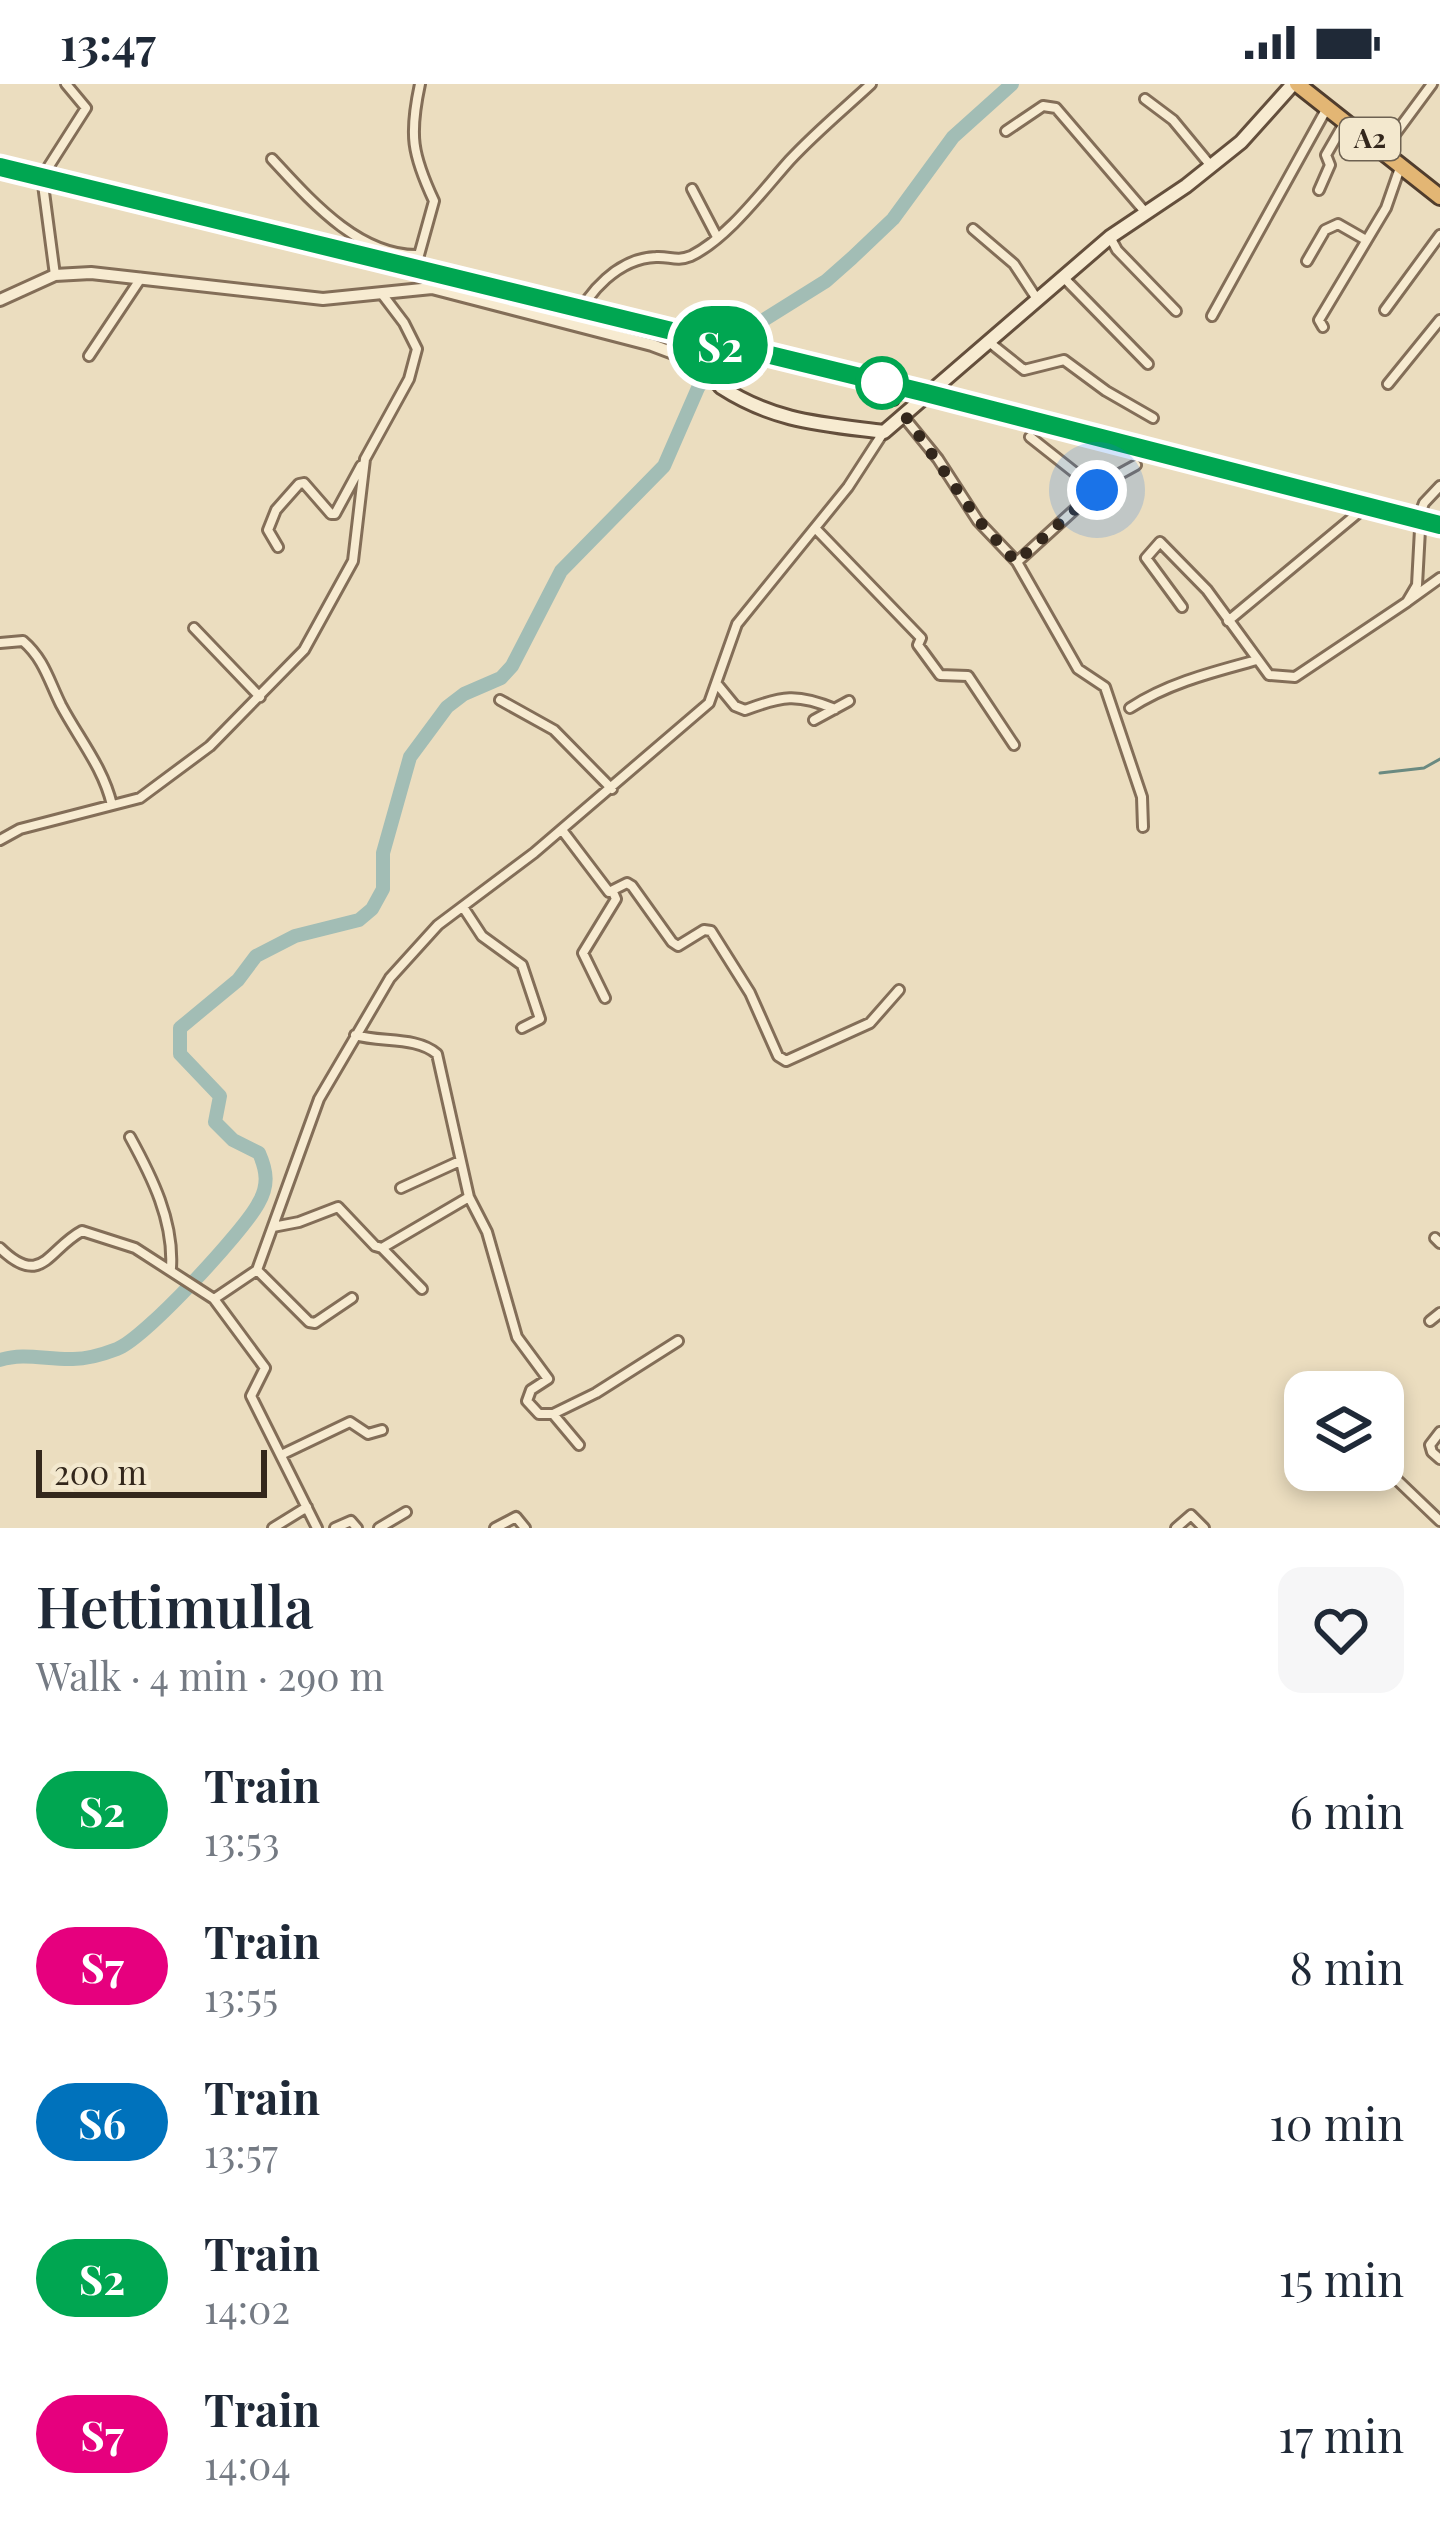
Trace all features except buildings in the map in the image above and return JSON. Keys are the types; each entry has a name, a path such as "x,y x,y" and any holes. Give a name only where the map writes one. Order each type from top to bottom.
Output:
{"highway":[{"name":"A2","path":"1295,84 1440,197"}],"main road":[{"path":"721,387 753,407 795,421 884,432 1110,237 1241,142 1295,84"}],"street":[{"path":"55,275 42,177 86,108 67,84"},
{"path":"272,159 332,221 379,248 401,256 419,255 434,201 416,160 411,131 420,84"},
{"path":"574,324 592,290 615,274 657,256 674,261 694,255 759,198 791,159 871,84"},
{"path":"1384,149 1432,84"},
{"path":"1145,99 1173,120 1211,166"},
{"path":"1006,131 1042,106 1056,108 1147,214"},
{"path":"1212,316 1328,107"},
{"path":"1319,190 1330,165 1326,154 1346,121"},
{"path":"1323,327 1319,320 1386,208 1401,163"},
{"path":"692,189 716,236"},
{"path":"1307,261 1325,230 1338,224 1366,240"},
{"path":"973,229 1014,264 1038,300"},
{"path":"1385,310 1440,235"},
{"path":"1110,237 1176,311"},
{"path":"0,300 55,275 91,273 322,299 432,288 652,345 676,355 721,387"},
{"path":"89,356 142,277"},
{"path":"1064,278 1148,364"},
{"path":"278,548 268,530 276,511 304,483 335,514 410,379 417,350 404,322 381,293"},
{"path":"1388,384 1440,320"},
{"path":"989,342 1024,370 1064,360 1106,392 1153,418"},
{"path":"902,415 979,521 1016,562 1078,669 1105,687 1142,797 1143,826"},
{"path":"211,1298 257,1270 320,1099 390,978 438,925 562,830 709,703 737,624 884,432"},
{"path":"1030,437 1097,490"},
{"path":"0,840 20,829 140,798 210,746 260,697 304,650 353,561 364,459"},
{"path":"1016,562 1097,490 1136,465"},
{"path":"1407,602 1417,585 1424,503 1440,486"},
{"path":"1228,621 1358,513"},
{"path":"814,528 921,638 918,645 940,675 968,676 1014,745"},
{"path":"1182,607 1146,558 1160,542 1207,590 1269,675 1295,677 1440,578"},
{"path":"194,628 260,697"},
{"path":"0,643 23,641 38,654 62,707 107,784 112,806"},
{"path":"1130,708 1189,680 1257,660"},
{"path":"716,683 735,706 745,710 784,696 816,700 836,709"},
{"path":"500,700 554,730 612,788"},
{"path":"814,721 849,701"},
{"path":"562,830 616,899 583,953 605,998"},
{"path":"613,892 626,883 632,886 678,946 704,930 711,931 750,993 778,1056 786,1061 870,1023 899,990"},
{"path":"463,907 482,936 522,965 540,1019 522,1028"},
{"path":"355,1035 432,1048 441,1059 449,1123 469,1197 487,1232 517,1337 548,1378 527,1400 539,1414 554,1414 596,1393 678,1341"},
{"path":"130,1137 156,1184 172,1269"},
{"path":"401,1188 460,1161"},
{"path":"382,1248 469,1197"},
{"path":"273,1227 338,1207 422,1289"},
{"path":"0,1249 12,1260 35,1267 82,1231 135,1248 211,1298 265,1368 251,1396 317,1528"},
{"path":"257,1270 309,1322 352,1298"},
{"path":"1430,1321 1440,1312"},
{"path":"554,1414 579,1445"},
{"path":"281,1455 353,1421 368,1435 382,1430"},
{"path":"1440,1432 1430,1444 1440,1459"},
{"path":"1404,1487 1440,1521"},
{"path":"273,1528 307,1507"},
{"path":"379,1528 406,1512"},
{"path":"1176,1528 1191,1514 1204,1528"},
{"path":"495,1528 511,1517 525,1528"},
{"path":"335,1528 351,1521 357,1528"}],"waterway":[{"path":"0,1360 27,1356 78,1359 117,1349 170,1306 249,1218 264,1191 262,1160 215,1122 220,1096 180,1054 180,1028 238,980 256,956 295,936 359,920 372,909 383,889 383,853 410,757 447,707 501,678 512,666 561,571 664,466 698,388 718,357 741,334 826,281 852,258 893,219 953,137 1012,84"},
{"path":"1380,773 1424,768 1440,759"}],"railway":[{"path":"0,166 926,393 1440,525"}],"train":[{"name":"S2","path":"0,167 926,393 1440,525"}],"route":[{"path":"882,383 958,494 1016,562 1097,490"}]}
